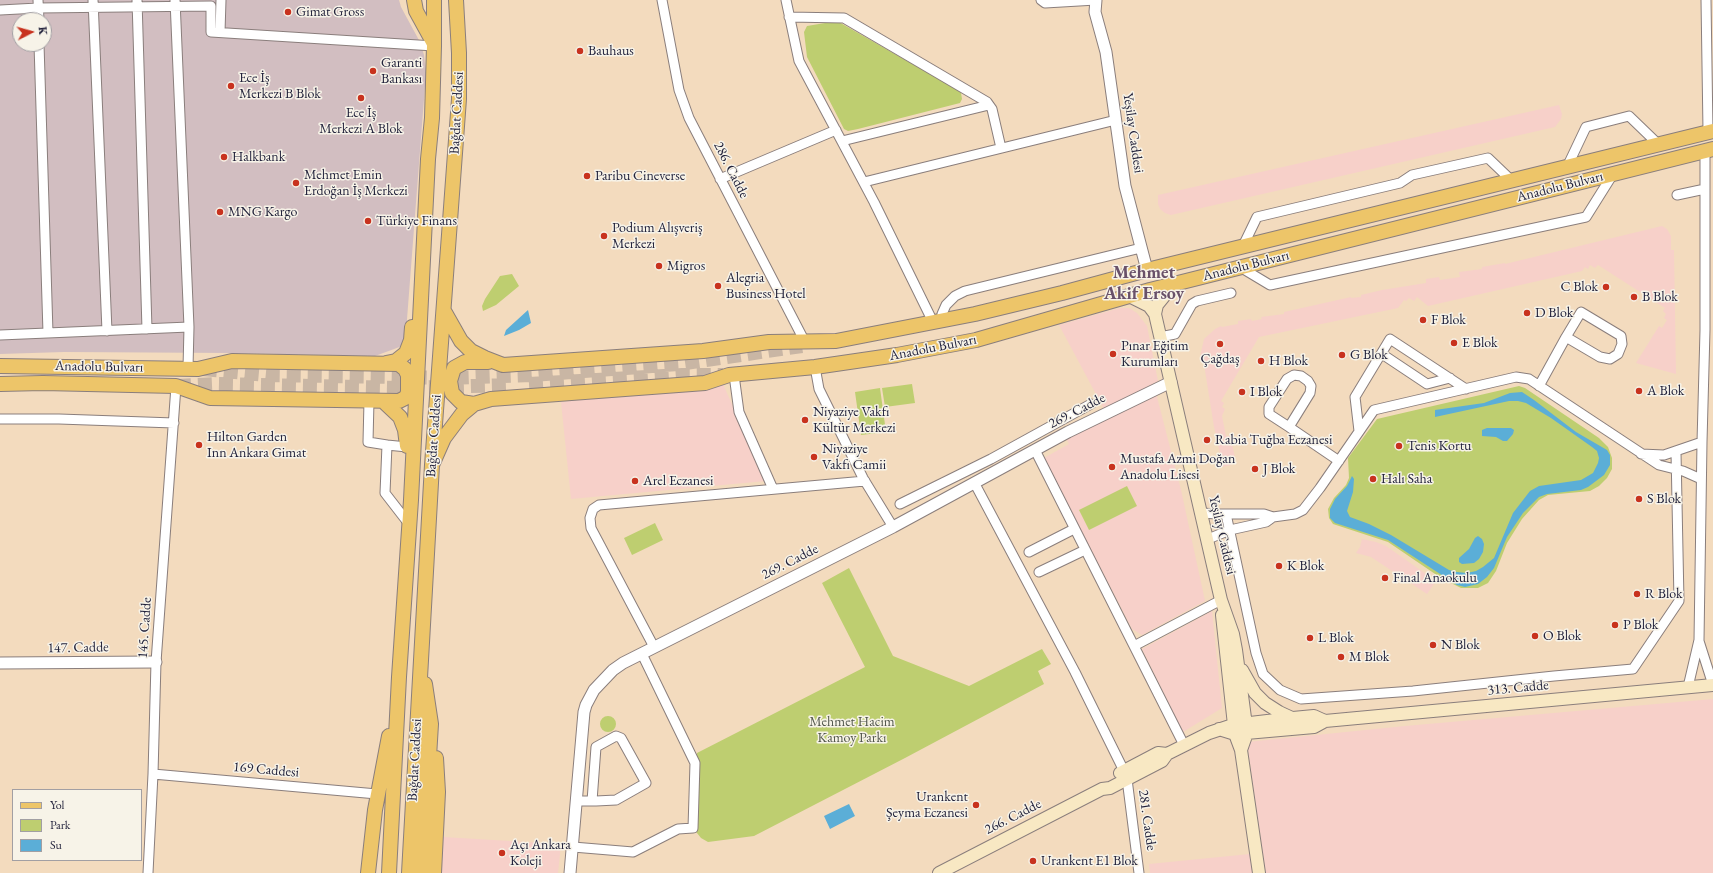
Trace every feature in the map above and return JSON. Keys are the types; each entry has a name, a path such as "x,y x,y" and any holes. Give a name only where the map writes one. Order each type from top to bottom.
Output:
{"main road":[{"path":"414,0 416,11 434,46"},
{"path":"425,0 434,46"},
{"name":"Bağdat Caddesi","path":"389,873 399,676 411,500 422,275 432,118 434,0"},
{"name":"Bağdat Caddesi","path":"410,873 432,465 459,99 459,53 456,0"},
{"path":"459,53 466,0"},
{"name":"Anadolu Bulvarı","path":"496,362 503,365 522,364 703,351 769,342 836,341 938,321 1062,293 1146,270 1711,131"},
{"name":"Anadolu Bulvarı","path":"474,404 492,399 705,383 732,375 815,367 897,355 976,340 1174,284 1709,150"},
{"path":"382,364 396,360 406,353 411,340 414,305 422,275"},
{"path":"1155,314 1157,304 1174,284"},
{"path":"1129,296 1149,306 1155,314"},
{"path":"444,311 461,341 471,351 496,362"},
{"name":"Yeşilay Caddesi","path":"1155,314 1221,600 1233,634 1239,665 1241,750 1258,873"},
{"name":"Anadolu Bulvarı","path":"0,366 193,369 232,361 399,364 405,369 408,375 408,393 405,398 399,401 210,398 176,386 43,383 0,384"},
{"path":"474,404 461,402 452,393 450,381 454,368 465,362 496,362"},
{"path":"376,401 400,417 405,430 407,447 406,470 411,500"},
{"path":"432,465 438,450 451,427 462,414 474,404"},
{"name":"Yeşilay Caddesi","path":"1221,600 1223,628 1240,729"},
{"path":"1239,665 1255,692 1265,703 1279,712 1293,718"},
{"path":"420,668 426,690 437,769 434,873"},
{"path":"368,873 377,794 399,676"},
{"name":"313. Cadde","path":"1240,729 1314,727 1325,721 1713,685"},
{"name":"313. Cadde","path":"1240,729 1293,718 1314,716 1325,721"},
{"path":"422,873 430,724"},
{"name":"266. Cadde","path":"939,873 1102,789 1110,788 1158,753 1166,754 1219,729 1240,729"}],"street":[{"path":"220,32 221,0"},
{"name":"286. Cadde","path":"662,0 679,90 689,118 805,342"},
{"path":"786,0 799,61 938,321"},
{"path":"1041,0 1045,3 1096,0"},
{"name":"Yeşilay Caddesi","path":"1096,0 1095,12 1106,52 1126,186 1146,270"},
{"path":"1706,0 1711,131"},
{"path":"175,3 189,327 193,369"},
{"path":"0,10 38,4 211,3 211,32 434,46"},
{"path":"94,4 106,330"},
{"path":"137,4 147,329"},
{"path":"789,17 844,18 987,102 992,109 1001,148"},
{"path":"39,52 48,333"},
{"path":"842,141 989,105"},
{"path":"1568,166 1586,127 1629,116 1658,143"},
{"path":"864,182 1116,120"},
{"path":"720,179 836,130"},
{"path":"1688,687 1699,640 1705,330 1705,189 1709,150"},
{"path":"1243,246 1257,218 1400,184 1412,175 1488,158 1511,180"},
{"path":"1240,267 1270,285 1586,217 1613,174"},
{"path":"1677,195 1705,189"},
{"path":"938,321 946,305 956,296 965,291 1141,248"},
{"path":"1160,337 1175,334 1192,304 1197,301 1231,293"},
{"path":"1539,386 1566,337 1581,312 1621,336 1622,344 1618,354 1610,359 1600,357 1566,337"},
{"path":"0,335 189,327"},
{"path":"1359,431 1355,397 1390,340 1466,388"},
{"path":"1382,354 1427,384 1450,378"},
{"path":"815,367 819,389 865,481 893,527"},
{"path":"732,375 739,412 773,489"},
{"path":"1289,427 1310,393 1311,386 1308,381 1300,376 1294,376 1287,379 1269,407 1270,414 1289,427 1338,460"},
{"path":"1202,513 1264,514 1273,517 1295,514 1303,510 1320,488 1374,410 1516,377 1529,379 1640,454 1659,465 1701,479"},
{"name":"269. Cadde","path":"570,873 583,721 586,705 594,690 613,670 654,647 893,527 975,484 1035,450 1171,382"},
{"name":"145. Cadde","path":"148,873 153,774 156,662 176,386"},
{"path":"376,401 368,442 407,447"},
{"path":"900,504 991,459 1091,404"},
{"path":"0,419 59,419 174,423"},
{"path":"1640,454 1664,455 1702,442"},
{"path":"387,445 385,493 409,524"},
{"path":"1035,450 1184,746"},
{"path":"1226,514 1256,653 1263,674 1280,690 1301,699 1413,691 1633,669 1679,601 1676,452"},
{"path":"991,459 998,471"},
{"path":"654,647 591,528 590,518 593,509 599,505 865,481"},
{"name":"281. Cadde","path":"975,484 1074,672 1126,775 1139,873"},
{"path":"1208,540 1230,530 1266,522 1273,517"},
{"path":"1029,552 1074,529"},
{"path":"1039,572 1085,550"},
{"path":"1134,646 1221,600"},
{"path":"1699,640 1713,685"},
{"path":"573,847 633,852 678,829 693,828 695,763 642,654"},
{"name":"147. Cadde","path":"0,664 156,662"},
{"path":"576,801 592,801 616,800 646,783 621,738 616,736 596,747 592,801"},
{"name":"169 Caddesi","path":"153,774 377,794"}],"shaded area":[{"path":"0,0 399,0 401,7 420,42 424,55 426,73 405,345 375,356 64,352 0,354"},
{"path":"1559,105 1562,114 1561,119 1555,127 1171,215 1160,209 1158,204 1158,195"},
{"path":"1662,226 1667,229 1671,236 1671,250 1674,250 1676,374 1636,363 1659,326 1662,328 1667,320 1664,318 1666,314 1663,311 1665,308 1598,265 1595,268 1590,265 1588,269 1585,267 1582,271 1428,306 1417,297 1414,301 1409,298 1406,301 1404,300 1398,308 1259,337 1221,401 1224,403 1222,407 1225,409 1222,416 1226,436 1230,436 1235,457 1231,465 1223,467 1214,427 1203,358 1200,357 1204,339 1215,329 1221,326 1238,324 1238,321 1262,319 1261,317 1284,314 1284,312 1351,297 1361,297 1361,295 1382,290 1426,283 1426,279 1439,277 1440,280 1460,277 1459,272 1505,264"},
{"name":"Pınar Eğitim Kurumları","path":"1120,308 1129,308 1137,313 1147,326 1158,381 1105,411 1059,325"},
{"path":"723,384 766,481 571,499 561,402"},
{"path":"1156,393 1181,490 1205,601 1142,635 1132,629 1044,458 1069,444 1066,438"},
{"path":"1362,539 1386,546 1436,581 1427,594 1371,557 1356,553 1360,547"},
{"path":"1212,611 1222,708 1183,732 1142,649"},
{"path":"1713,699 1713,873 1266,873 1247,742 1405,726"},
{"name":"Açı Ankara Koleji","path":"443,837 561,844 558,873 441,873"},
{"path":"1250,854 1253,873 1150,873 1149,864"}],"green space":[{"path":"837,21 958,90 961,93 962,99 960,103 858,129 848,131 844,129 807,57 804,32 807,26"},
{"path":"512,274 519,286 496,305 483,311 482,306 485,299 500,276"},
{"path":"912,384 915,403 885,407 882,388"},
{"path":"1519,386 1525,388 1599,438 1608,447 1612,458 1612,469 1607,478 1599,486 1590,491 1548,495 1539,500 1522,519 1507,543 1496,571 1488,583 1478,588 1461,588 1441,578 1388,542 1333,524 1329,518 1328,509 1334,498 1346,485 1349,478 1348,458 1377,419"},
{"path":"880,388 886,432 861,435 855,392"},
{"path":"1127,486 1137,506 1089,530 1079,510"},
{"path":"655,523 663,540 632,555 624,538"},
{"name":"Mehmet Hacim Kamoy Parkı","path":"849,568 893,656 969,686 1042,649 1051,664 1038,671 1044,684 754,836 708,842 701,838 693,828 697,753 865,667 822,583"},
{"path":"605,716 611,716 616,721 614,730 611,732 605,732 600,727 600,721"}],"water":[{"path":"528,310 531,323 504,336 506,330"},
{"path":"1522,392 1576,432 1607,450 1610,455 1610,465 1604,475 1588,487 1581,490 1547,494 1539,497 1523,513 1507,537 1494,568 1487,577 1478,584 1465,587 1457,585 1388,540 1335,523 1330,518 1330,509 1335,499 1347,486 1352,476 1354,479 1353,492 1347,511 1350,517 1369,524 1391,535 1449,570 1467,573 1476,571 1483,567 1494,558 1513,513 1530,491 1539,486 1581,480 1593,473 1598,463 1599,458 1597,451 1551,418 1526,403 1509,401 1435,417 1435,410 1484,403 1510,393"},
{"path":"1487,428 1511,428 1514,430 1513,434 1507,441 1503,441 1496,437 1482,436 1482,430"},
{"path":"1478,536 1482,539 1484,544 1483,552 1479,559 1474,563 1462,564 1459,562 1459,558 1469,549 1475,538"},
{"path":"849,804 855,816 830,829 824,816"}],"tunnel":[{"path":"203,369 267,375 448,378 532,375 679,364 802,346"},
{"path":"529,384 682,375 723,375"},
{"path":"177,386 218,384 400,388 508,385"}],"place":[{"name":"Gimat Gross","path":"288,12"},
{"name":"Bauhaus","path":"580,51"},
{"name":"Garanti Bankası","path":"373,71"},
{"name":"Ece İş Merkezi B Blok","path":"231,86"},
{"name":"Ece İş Merkezi A Blok","path":"361,98"},
{"name":"Halkbank","path":"224,157"},
{"name":"Paribu Cineverse","path":"587,176"},
{"name":"Mehmet Emin Erdoğan İş Merkezi","path":"296,183"},
{"name":"MNG Kargo","path":"220,212"},
{"name":"Türkiye Finans","path":"368,221"},
{"name":"Podium Alışveriş Merkezi","path":"604,236"},
{"name":"Migros","path":"659,266"},
{"name":"Alegria Business Hotel","path":"718,286"},
{"name":"C Blok","path":"1606,287"},
{"name":"B Blok","path":"1634,297"},
{"name":"D Blok","path":"1527,313"},
{"name":"F Blok","path":"1423,320"},
{"name":"E Blok","path":"1454,343"},
{"name":"Çağdaş","path":"1220,344"},
{"name":"Pınar Eğitim Kurumları","path":"1113,354"},
{"name":"G Blok","path":"1342,355"},
{"name":"H Blok","path":"1261,361"},
{"name":"A Blok","path":"1639,391"},
{"name":"I Blok","path":"1242,392"},
{"name":"Niyaziye Vakfı Kültür Merkezi","path":"805,420"},
{"name":"Rabia Tuğba Eczanesi","path":"1207,440"},
{"name":"Hilton Garden Inn Ankara Gimat","path":"199,445"},
{"name":"Tenis Kortu","path":"1399,446"},
{"name":"Niyaziye Vakfı Camii","path":"814,457"},
{"name":"Mustafa Azmi Doğan Anadolu Lisesi","path":"1112,467"},
{"name":"J Blok","path":"1255,469"},
{"name":"Halı Saha","path":"1373,479"},
{"name":"Arel Eczanesi","path":"635,481"},
{"name":"S Blok","path":"1639,499"},
{"name":"K Blok","path":"1279,566"},
{"name":"Final Anaokulu","path":"1385,578"},
{"name":"R Blok","path":"1637,594"},
{"name":"P Blok","path":"1615,625"},
{"name":"O Blok","path":"1535,636"},
{"name":"L Blok","path":"1310,638"},
{"name":"N Blok","path":"1433,645"},
{"name":"M Blok","path":"1341,657"},
{"name":"Urankent Şeyma Eczanesi","path":"976,805"},
{"name":"Açı Ankara Koleji","path":"502,853"},
{"name":"Urankent E1 Blok","path":"1033,861"}],"district":[{"name":"Mehmet Akif Ersoy","path":"1144,283"}]}
